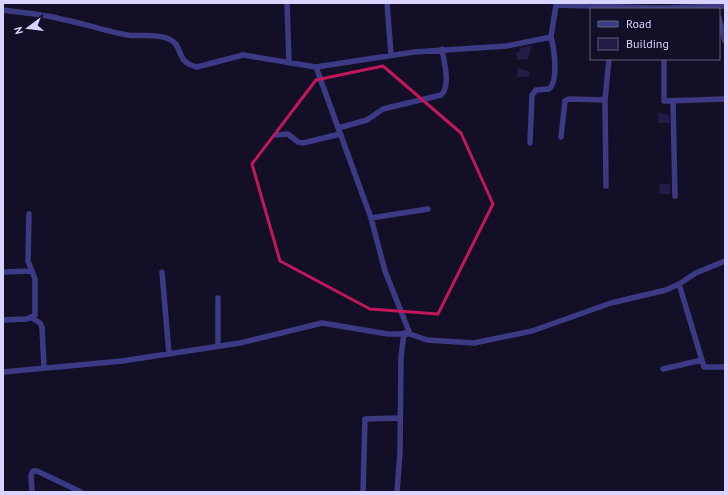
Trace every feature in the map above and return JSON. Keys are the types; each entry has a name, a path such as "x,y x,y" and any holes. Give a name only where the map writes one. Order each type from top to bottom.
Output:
{"street":[{"path":"287,3 289,63"},
{"path":"387,3 391,55"},
{"path":"530,143 532,95 536,90 549,89 553,84 555,55 551,37 556,4 614,8 725,6"},
{"path":"3,10 60,18 128,35 148,35 170,39 176,44 183,61 190,66 197,67 243,55 316,67 340,65 391,55 442,49 507,46 551,37"},
{"path":"720,22 725,41"},
{"path":"338,128 366,120 383,109 441,95 445,91 446,85 442,49"},
{"path":"606,186 605,100 609,60"},
{"path":"664,60 664,101 725,99"},
{"path":"316,67 371,218 385,271 407,333 401,356 397,492"},
{"path":"561,136 565,101 569,99 605,100"},
{"path":"673,101 675,196"},
{"path":"276,134 288,134 298,142 308,144 340,134"},
{"path":"371,218 428,209"},
{"path":"29,214 28,261 35,279 36,308 35,315 32,318"},
{"path":"3,372 122,361 169,354 218,346 322,323 388,334 407,333 427,340 474,343 532,331 611,303 666,290 696,273 725,261"},
{"path":"3,272 31,271"},
{"path":"162,272 169,354"},
{"path":"679,284 704,368 725,367"},
{"path":"218,298 218,346"},
{"path":"3,320 32,318 40,323 42,327 44,368"},
{"path":"663,369 702,360"},
{"path":"363,492 365,419 400,418"},
{"path":"32,492 31,475 33,471 37,471 81,492"}],"highlighted area":[{"path":"383,66 461,133 493,204 438,314 370,309 280,261 252,164 316,80"}],"building":[{"path":"532,45 528,59 517,60 516,52 519,52 520,48"},
{"path":"517,68 529,71 529,77 517,77"},
{"path":"658,113 669,115 669,123 659,123"},
{"path":"660,184 670,184 671,194 659,194"}]}
